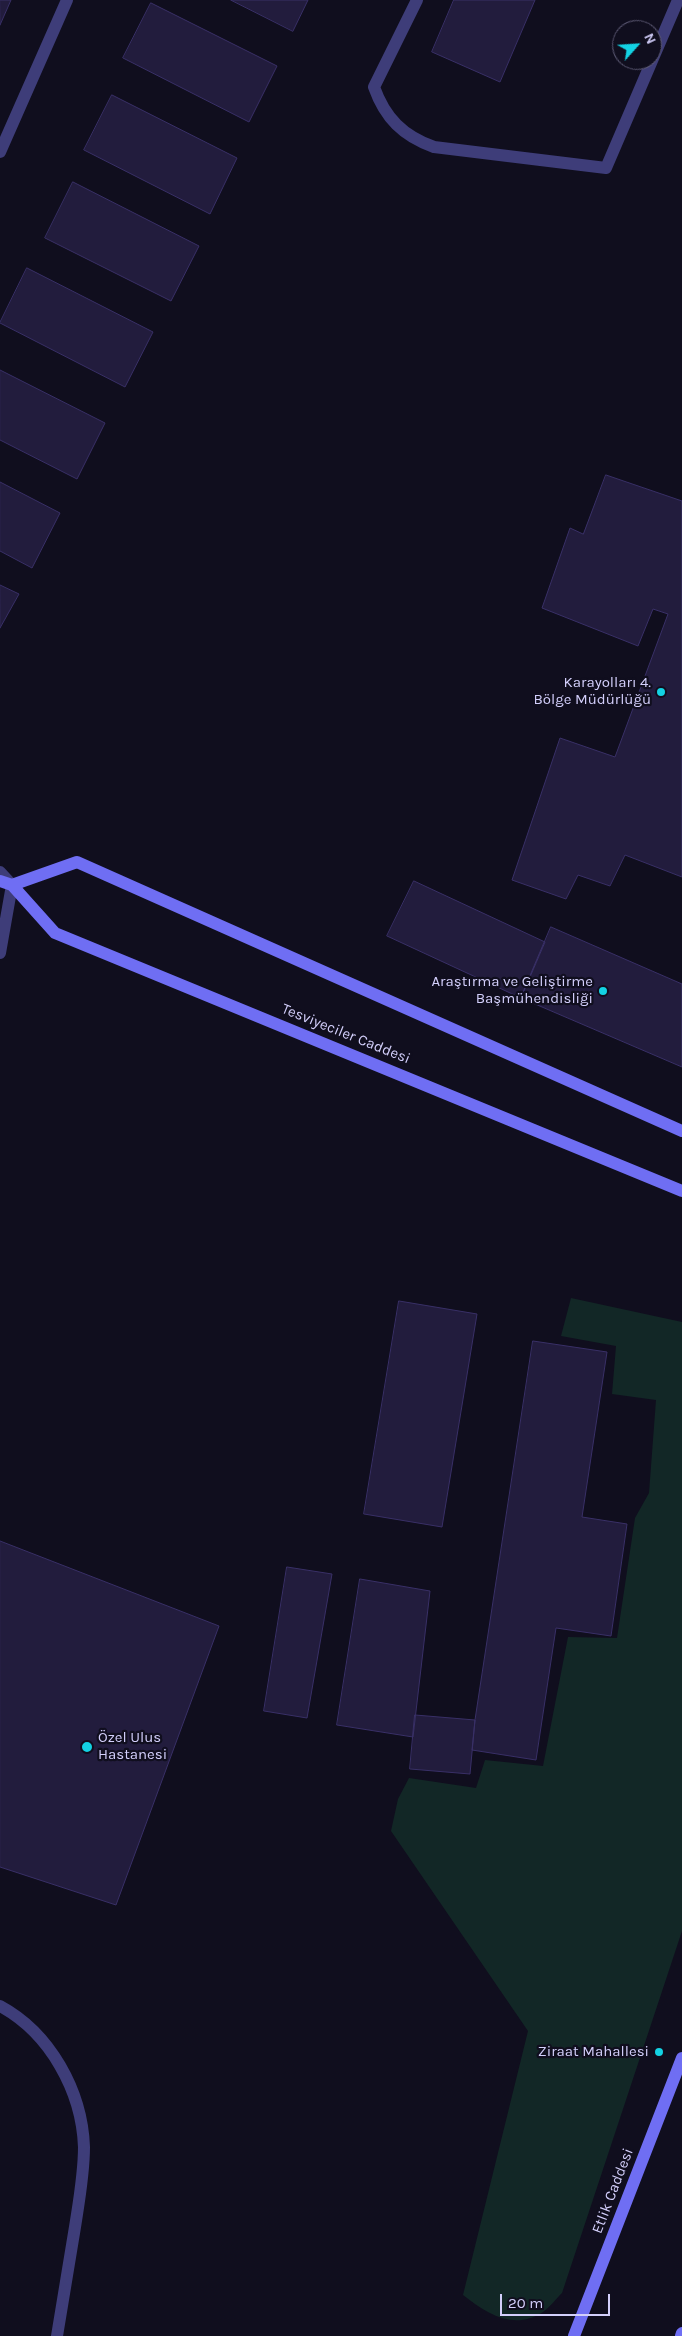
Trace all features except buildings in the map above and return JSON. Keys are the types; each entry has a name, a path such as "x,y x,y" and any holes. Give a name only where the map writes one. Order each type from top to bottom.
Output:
{"street":[{"path":"0,152 67,0"},
{"path":"417,0 374,87 387,116 400,130 416,141 434,147 606,168 678,0"},
{"path":"12,885 76,862 682,1131"},
{"path":"0,872 12,885"},
{"name":"Tesviyeciler Caddesi","path":"0,881 12,885 55,933 682,1191"},
{"path":"0,953 12,885"},
{"path":"0,2006 14,2014 37,2034 55,2056 79,2112 84,2148 81,2188 57,2336"},
{"name":"Etlik Caddesi","path":"574,2336 682,2058"}],"green space":[{"path":"571,1298 682,1322 682,1931 562,2293 543,2312 532,2318 511,2320 491,2314 463,2295 528,2031 391,1831 398,1799 409,1778 476,1788 485,1760 543,1766 568,1637 617,1638 635,1518 649,1493 656,1400 612,1394 616,1346 561,1336"}],"place":[{"name":"Karayolları 4. Bölge Müdürlüğü","path":"661,692"},
{"name":"Araştırma ve Geliştirme Başmühendisliği","path":"603,991"},
{"name":"Özel Ulus Hastanesi","path":"87,1747"},
{"name":"Ziraat Mahallesi","path":"659,2052"}]}
